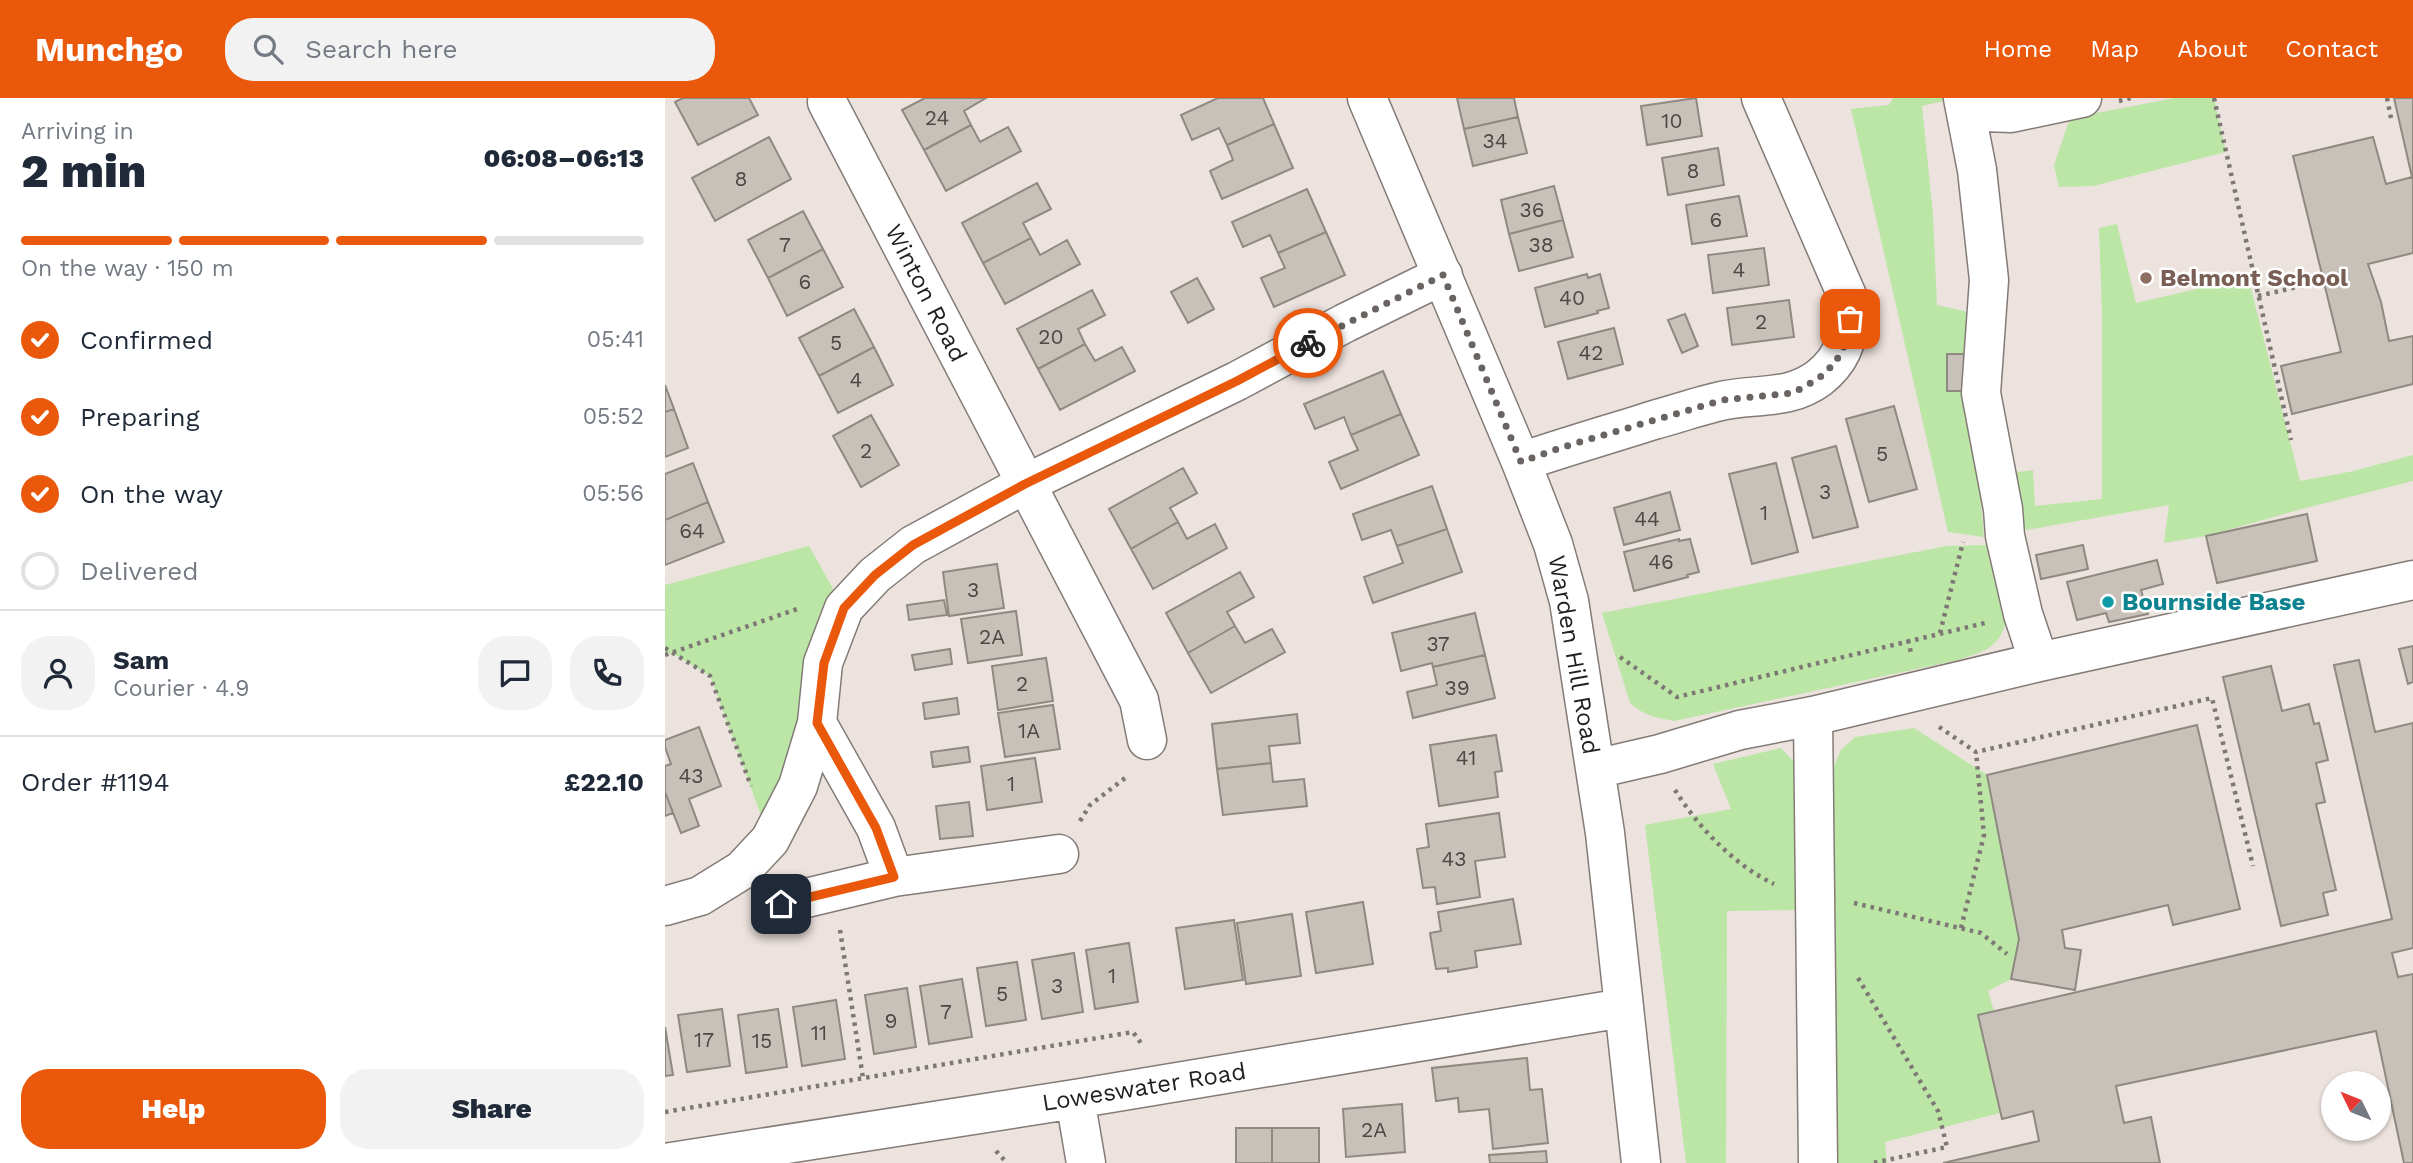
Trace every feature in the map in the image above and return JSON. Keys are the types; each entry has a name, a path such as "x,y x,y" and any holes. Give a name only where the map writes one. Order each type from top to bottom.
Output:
{"street":[{"name":"Warden Hill Road","path":"1367,98 1521,462 1553,544 1569,601 1605,833 1641,1163"},
{"path":"1521,462 1723,400 1793,393 1818,379 1835,363 1847,341 1850,319 1848,298 1761,98"},
{"path":"1963,98 1977,170 1989,280 1981,393 2003,509 2005,536 2023,614 2039,662"},
{"path":"1969,98 1985,112 2011,113 2082,98"},
{"name":"Winton Road","path":"827,102 1139,700 1147,740"},
{"path":"665,906 700,896 742,870 770,840 798,786 817,723 824,663 844,608 875,575 913,545 1025,484 1237,381 1345,323 1443,275"},
{"path":"1595,769 1660,754 1740,730 1813,716 2039,662 2413,580"},
{"path":"1813,716 1818,1163"},
{"path":"817,723 876,828 894,877"},
{"path":"781,904 894,877 1059,854"},
{"name":"Loweswater Road","path":"665,1163 1075,1099 1623,1008"},
{"path":"1075,1099 1086,1163"}],"path":[{"path":"2214,98 2291,440"},
{"path":"2387,98 2391,118"},
{"path":"2259,296 2319,282"},
{"path":"665,655 818,602 844,608"},
{"path":"1577,649 1605,646 1677,697 2023,614"},
{"path":"665,648 710,676 770,840"},
{"path":"1919,690 1929,720 1976,752 2212,698 2253,866"},
{"path":"1059,854 1090,805 1129,774 1147,740"},
{"path":"1961,928 1984,835 1976,752"},
{"path":"834,891 863,1078"},
{"path":"1856,974 1938,1111 1947,1147 1873,1163"},
{"path":"665,1112 1133,1031 1146,1050 1150,1086"}],"green space":[{"path":"1893,98 1956,98 1922,106 1933,215 1937,305 1968,312 1965,336 1984,537 1948,532 1851,109 1889,105"},
{"path":"2175,98 2214,98 2226,152 2093,186 2059,187 2054,165 2070,118"},
{"path":"2117,224 2136,303 2248,277 2300,481 2354,471 2413,455 2413,481 2206,536 2164,543 2169,505 2026,530 2016,501 2017,472 2033,470 2035,506 2102,499 2099,228"},
{"path":"1989,545 2005,625 1998,640 1987,649 1958,660 1674,721 1651,715 1630,703 1602,613 1947,546"},
{"path":"809,546 844,608 770,840 710,676 672,653 665,655 665,585"},
{"path":"1914,728 1987,775 2019,939 2011,979 1988,991 1994,1011 1978,1015 2000,1113 1885,1142 1887,1163 1835,1163 1833,768 1841,750 1855,737"},
{"path":"1781,748 1795,763 1805,910 1727,911 1726,1163 1686,1163 1645,825 1731,809 1713,764"}],"building":[{"path":"683,98 749,98 758,115 698,145 675,102"},
{"path":"925,98 986,98 964,111 971,125 924,150 902,110"},
{"path":"1218,98 1263,98 1274,124 1227,145 1219,128 1192,140 1181,115"},
{"path":"1457,98 1514,98 1518,117 1464,129"},
{"path":"1696,98 1702,136 1647,145 1641,106"},
{"path":"2394,98 2413,98 2413,253 2368,264 2381,302 2389,341 2413,336 2413,384 2292,414 2281,366 2341,352 2293,156 2373,137 2386,184 2412,177"},
{"path":"1518,117 1527,153 1473,166 1464,129"},
{"path":"1274,124 1293,168 1222,199 1210,171 1233,160 1227,145"},
{"path":"971,125 980,142 1008,127 1021,151 946,191 924,150"},
{"path":"769,137 791,179 715,221 692,178"},
{"path":"1718,148 1724,185 1668,195 1662,158"},
{"path":"1037,183 1051,209 1023,223 1031,238 983,263 962,223"},
{"path":"1554,186 1563,220 1509,234 1501,200"},
{"path":"1307,189 1326,232 1278,253 1270,235 1243,247 1232,222"},
{"path":"1739,196 1747,236 1692,244 1686,205"},
{"path":"803,211 823,249 768,278 748,240"},
{"path":"1563,220 1573,257 1519,271 1509,234"},
{"path":"1326,232 1345,275 1274,307 1261,278 1285,268 1278,253"},
{"path":"1031,238 1040,255 1067,240 1080,264 1005,304 983,263"},
{"path":"1764,248 1769,285 1713,293 1708,255"},
{"path":"823,249 843,287 787,316 768,278"},
{"path":"1587,274 1588,278 1600,274 1609,308 1545,327 1535,288"},
{"path":"1197,278 1214,309 1188,323 1171,292"},
{"path":"1092,290 1105,315 1078,329 1085,344 1038,369 1017,329"},
{"path":"1789,300 1794,337 1732,345 1727,308"},
{"path":"854,309 874,347 819,376 799,338"},
{"path":"1685,314 1698,346 1682,353 1668,320"},
{"path":"1614,328 1623,364 1568,379 1558,342"},
{"path":"1085,344 1095,361 1122,347 1135,371 1060,410 1038,369"},
{"path":"874,347 893,385 838,413 819,376"},
{"path":"1947,354 1964,354 1964,391 1947,391"},
{"path":"1383,371 1401,414 1351,435 1344,417 1315,429 1304,404"},
{"path":"665,385 674,409 665,412"},
{"path":"1894,406 1917,489 1869,502 1846,419"},
{"path":"674,409 688,448 665,457 665,412"},
{"path":"1401,414 1419,455 1341,489 1329,462 1358,450 1351,435"},
{"path":"871,415 899,465 861,487 833,436"},
{"path":"1836,446 1858,527 1813,538 1792,458"},
{"path":"693,463 708,502 665,520 665,474"},
{"path":"1776,463 1798,552 1752,564 1729,474"},
{"path":"1183,468 1197,493 1170,508 1178,522 1131,549 1109,509"},
{"path":"1432,486 1447,529 1397,546 1391,530 1362,540 1353,514"},
{"path":"1670,492 1680,530 1624,545 1614,508"},
{"path":"708,502 724,542 665,565 665,520"},
{"path":"2307,514 2317,561 2217,583 2206,536"},
{"path":"1178,522 1187,539 1215,524 1227,548 1153,589 1131,549"},
{"path":"1447,529 1462,572 1373,603 1364,577 1403,563 1397,546"},
{"path":"1679,539 1690,539 1699,572 1634,591 1624,552"},
{"path":"2083,545 2088,569 2041,579 2036,555"},
{"name":"Bournside Base","path":"2157,560 2163,584 2141,590 2148,614 2109,622 2106,613 2077,620 2067,582"},
{"path":"997,564 1004,608 949,616 943,572"},
{"path":"1240,572 1254,597 1227,612 1235,626 1188,653 1166,613"},
{"path":"944,600 947,615 909,620 907,605"},
{"path":"1016,611 1022,655 968,663 961,619"},
{"path":"1475,613 1485,655 1401,671 1392,633"},
{"path":"1235,626 1245,643 1272,629 1285,652 1211,693 1188,653"},
{"path":"2413,646 2413,682 2408,684 2399,649"},
{"path":"950,649 952,664 915,670 912,655"},
{"path":"1485,655 1495,698 1413,718 1407,692 1437,685 1433,667"},
{"path":"1046,658 1053,701 998,710 992,666"},
{"path":"2359,660 2375,732 2413,723 2413,948 2392,953 2398,977 2413,974 2413,1163 2404,1163 2391,1102 2391,1071 2384,1071 2376,1031 2116,1086 2124,1123 2151,1117 2160,1163 1943,1163 2039,1141 2033,1111 2002,1119 1978,1015 2392,919 2334,665"},
{"path":"2271,666 2282,711 2309,704 2314,724 2319,723 2328,760 2316,763 2325,802 2316,804 2336,890 2323,893 2328,915 2281,926 2223,677"},
{"path":"957,698 959,714 925,719 923,703"},
{"path":"1053,705 1060,749 1005,757 998,713"},
{"path":"1297,714 1300,743 1269,746 1271,763 1217,769 1212,724"},
{"path":"2197,725 2240,909 2173,925 2168,905 2062,930 2065,948 2081,950 2075,990 2011,979 2019,939 1987,775"},
{"path":"699,727 721,786 689,799 699,826 681,833 665,792 665,766 671,764 665,740"},
{"path":"1496,735 1502,771 1495,772 1498,797 1439,806 1430,745"},
{"path":"968,747 970,762 933,767 931,752"},
{"path":"1035,758 1042,802 987,810 981,766"},
{"path":"1271,763 1273,782 1304,779 1307,806 1223,815 1217,769"},
{"path":"665,792 673,813 665,816"},
{"path":"969,802 973,836 940,839 936,806"},
{"path":"1499,813 1505,857 1475,861 1480,897 1437,904 1435,887 1423,888 1417,849 1429,847 1426,824"},
{"path":"1513,899 1521,944 1475,951 1477,967 1448,972 1448,968 1436,969 1430,933 1441,931 1438,912"},
{"path":"1363,902 1373,964 1316,973 1306,912"},
{"path":"1292,914 1301,976 1246,984 1237,923"},
{"path":"1234,920 1243,980 1185,989 1176,928"},
{"path":"1129,943 1138,1002 1095,1009 1086,950"},
{"path":"1074,953 1083,1012 1042,1019 1032,960"},
{"path":"1017,962 1026,1020 986,1026 977,968"},
{"path":"962,979 972,1037 929,1044 920,986"},
{"path":"907,988 916,1047 874,1054 865,995"},
{"path":"836,1000 845,1059 802,1066 793,1007"},
{"path":"722,1009 730,1066 687,1072 678,1015"},
{"path":"778,1009 787,1067 746,1073 738,1015"},
{"path":"665,1027 673,1075 665,1076"},
{"path":"1527,1058 1530,1090 1542,1089 1548,1143 1493,1149 1489,1109 1459,1112 1458,1098 1436,1101 1432,1068"},
{"path":"1402,1104 1405,1152 1346,1157 1343,1109"},
{"path":"1236,1128 1272,1128 1272,1163 1236,1163"},
{"path":"1272,1128 1319,1128 1319,1163 1272,1163"},
{"path":"1546,1151 1547,1163 1490,1163 1489,1155"}],"way so far":[{"path":"1308,343 1443,275 1521,462 1723,400 1793,393 1818,379 1835,363 1847,341 1850,319"}],"place":[{"name":"Belmont School","path":"2146,278"},
{"name":"Bournside Base","path":"2108,602"}],"route":[{"path":"781,904 894,877 876,828 817,723 824,663 844,608 875,575 913,545 1025,484 1237,381 1308,343"}]}
